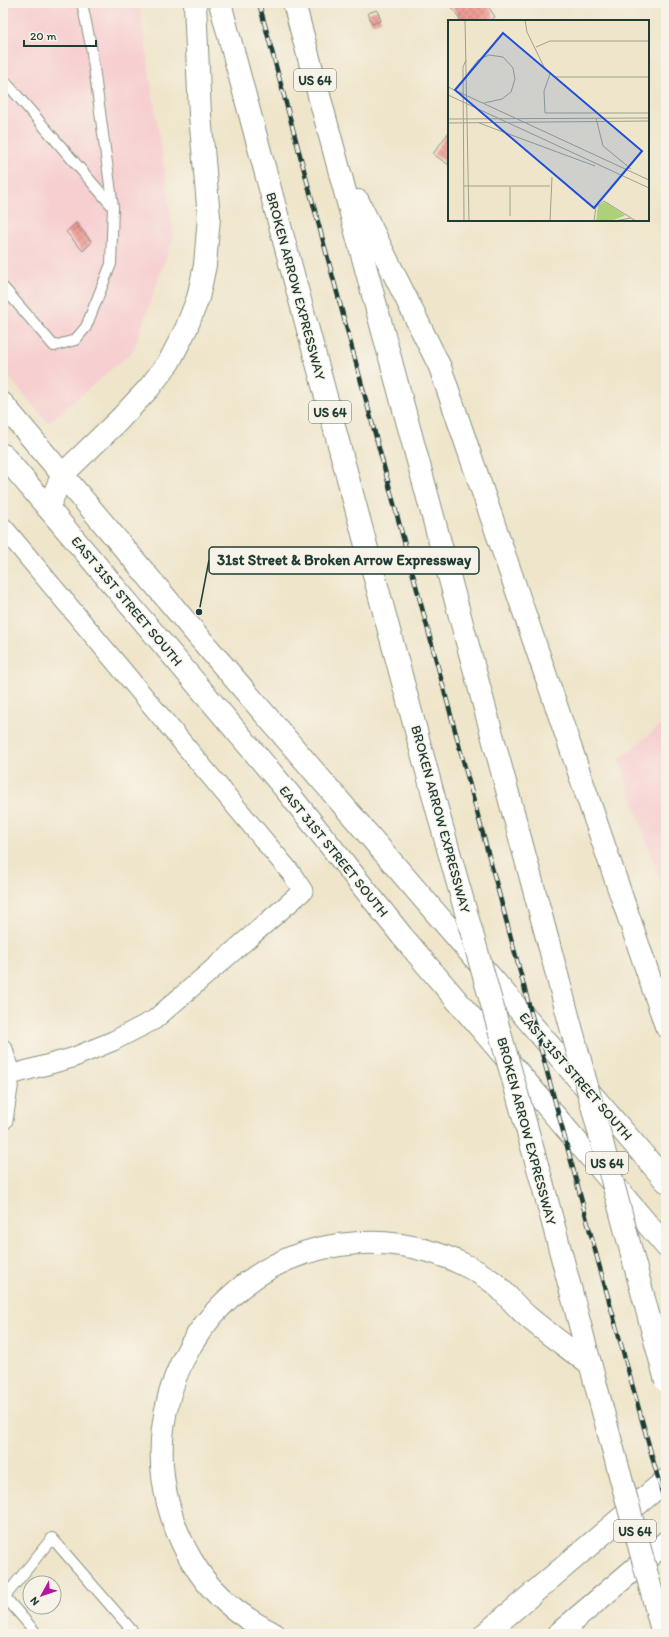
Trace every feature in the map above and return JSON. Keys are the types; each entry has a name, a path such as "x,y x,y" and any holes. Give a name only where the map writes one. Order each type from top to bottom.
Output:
{"main road":[{"path":"48,508 63,474 149,388 169,362 186,329 198,298 205,265 209,217 200,115 196,3"},
{"name":"BROKEN ARROW EXPRESSWAY","path":"220,3 440,820 545,1194 663,1634"},
{"name":"US 64","path":"294,3 666,1381"},
{"path":"336,157 440,367 666,1026"},
{"name":"EAST 31ST STREET SOUTH","path":"3,404 203,642 666,1181"},
{"name":"EAST 31ST STREET SOUTH","path":"3,455 286,790 402,936 666,1246"},
{"path":"274,1634 230,1606 212,1589 199,1571 175,1525 166,1498 161,1468 161,1438 167,1402 177,1370 195,1336 217,1309 240,1287 266,1270 293,1256 325,1247 357,1243 394,1244 428,1251 460,1264 493,1283 529,1318 590,1365"},
{"path":"485,1634 666,1480"},
{"path":"558,1634 666,1542"}],"street":[{"path":"3,528 286,867 303,891 154,1020 113,1041 72,1058 10,1075"},
{"path":"3,1049 10,1075 3,1120"}],"lane":[{"path":"3,287 54,346 75,340 86,327 111,264 113,207 91,46 82,3"},
{"path":"3,79 113,207"},
{"path":"37,1634 4,1598 52,1538 135,1634"}],"shaded area":[{"path":"3,3 139,3 174,235 133,351 48,423 3,370"},
{"path":"666,721 666,899 619,759"}],"building":[{"path":"449,3 486,3 495,17 490,20 460,20"},
{"path":"377,10 381,21 372,24 368,13"},
{"path":"448,133 448,164 433,154"},
{"path":"76,223 92,242 83,251 66,232"}],"railway":[{"path":"259,3 598,1261 666,1507"}],"place":[{"name":"31st Street & Broken Arrow Expressway","path":"199,612"}]}
